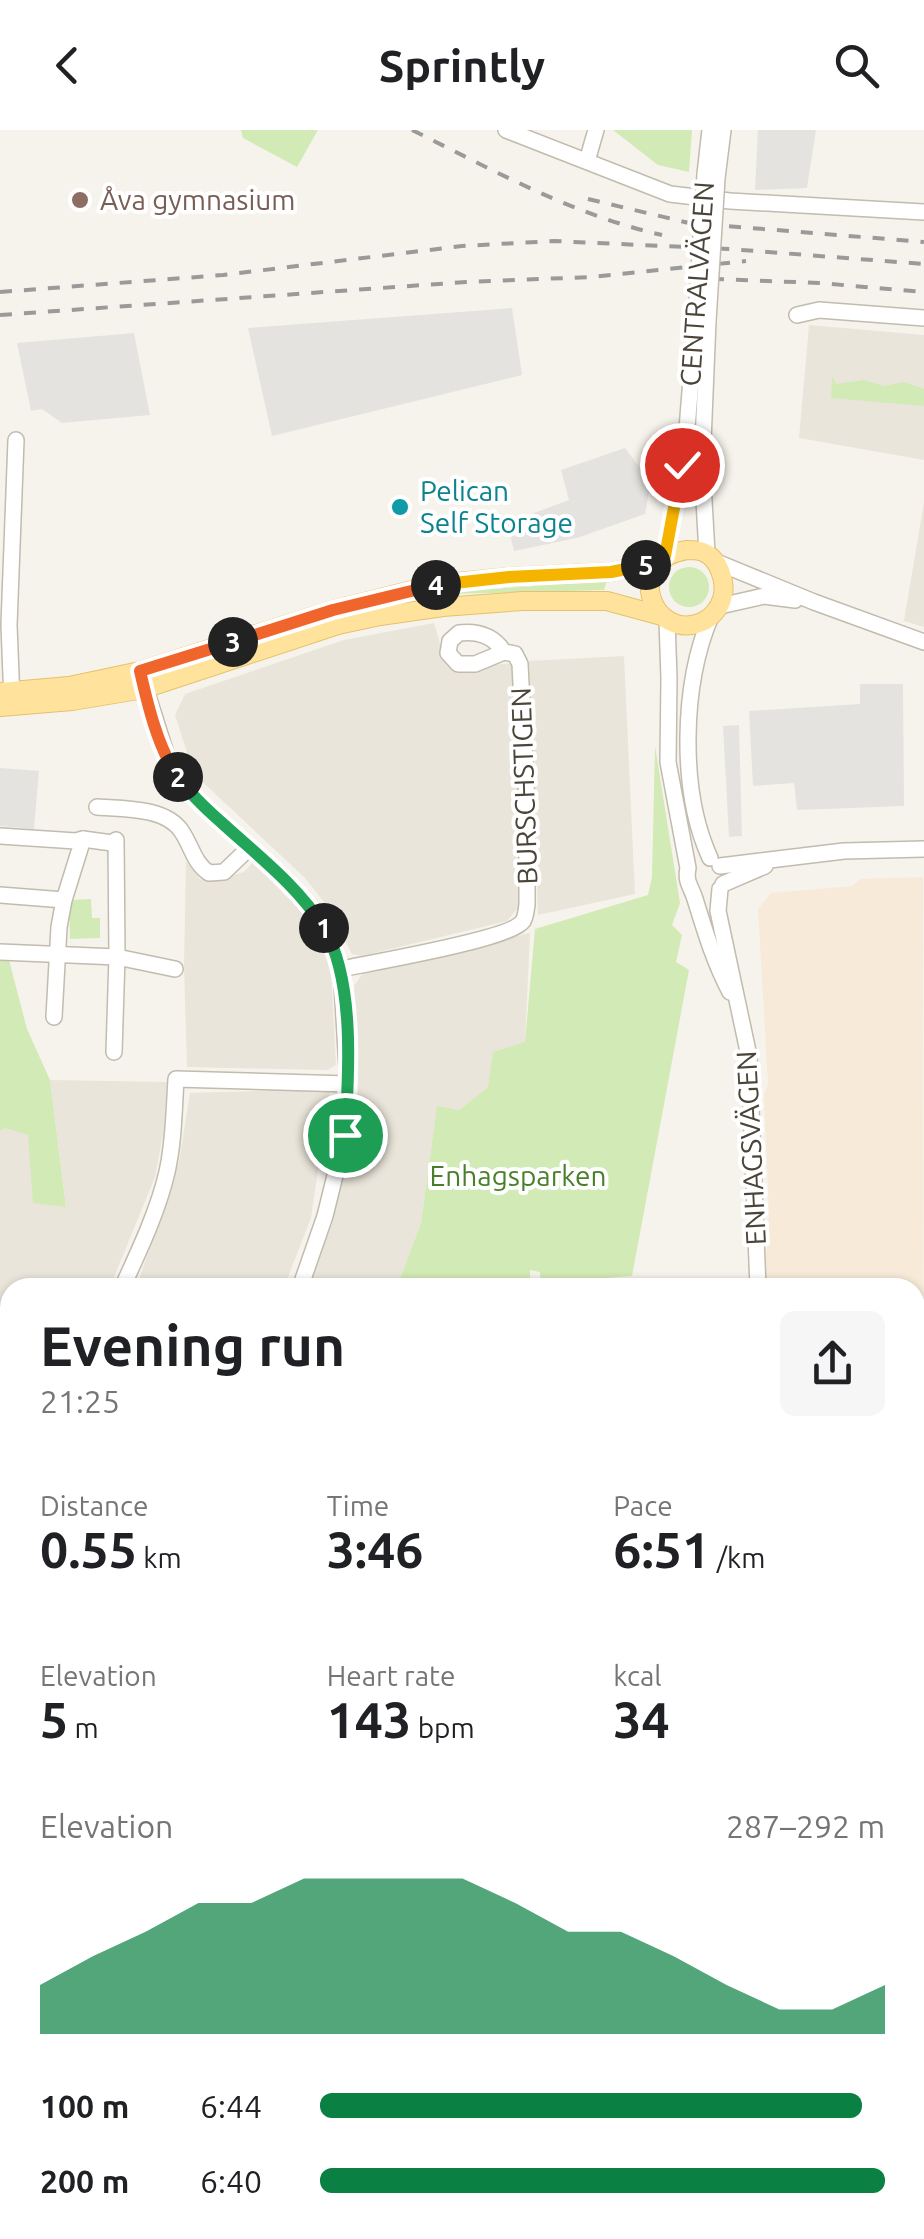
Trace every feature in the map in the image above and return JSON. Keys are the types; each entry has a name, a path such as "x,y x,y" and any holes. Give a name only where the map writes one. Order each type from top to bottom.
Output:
{"main road":[{"path":"6,699 69,686 142,680 338,625 443,607 522,601 607,602 634,607 678,625 691,625 703,622 716,611 724,594 721,572 710,557 687,550 611,572 437,584 333,610 142,680"},
{"path":"662,559 652,573 649,589 652,602 664,618"}],"street":[{"path":"506,130 670,194 924,212"},
{"path":"587,161 596,130"},
{"name":"CENTRALVÄGEN","path":"710,130 702,320 702,466 710,557"},
{"name":"CENTRALVÄGEN","path":"711,176 723,130"},
{"path":"797,315 820,310 924,318"},
{"name":"CENTRALVÄGEN","path":"662,559 686,441 702,320"},
{"path":"6,699 16,440"},
{"path":"710,557 814,602 924,642"},
{"path":"721,886 723,872 699,831 689,762 688,719 702,638 716,611 764,596 814,602"},
{"path":"664,618 670,678 668,762 688,868 686,880 694,894 710,895 721,886 781,859"},
{"name":"BURSCHSTIGEN","path":"341,969 477,940 514,928 523,921 527,905 520,664 515,654 504,652"},
{"path":"142,680 170,766 186,789 289,884 320,921 341,969 348,1084 345,1135 303,1278"},
{"path":"97,807 152,813 174,822 196,860 210,872 224,872 249,848"},
{"path":"114,1052 118,958 116,840 121,809"},
{"path":"0,836 76,842 116,840"},
{"path":"54,1017 58,927 83,839"},
{"path":"688,868 697,859 715,862 844,851 924,850"},
{"name":"ENHAGSVÄGEN","path":"721,886 718,910 750,1056 758,1278"},
{"path":"0,894 64,900"},
{"name":"ENHAGSVÄGEN","path":"694,894 719,970 738,1009"},
{"path":"0,952 118,958 175,970"},
{"path":"127,1278 167,1172 176,1079 348,1084"}],"shaded area":[{"path":"758,130 816,130 807,188 755,190"},
{"path":"512,308 522,375 272,436 248,328"},
{"path":"809,325 924,335 924,460 799,438"},
{"path":"134,333 150,415 62,423 42,409 31,411 17,343"},
{"path":"625,448 651,482 645,514 577,538 514,551 507,523 569,500 561,470"},
{"path":"924,502 924,627 904,621"},
{"path":"434,623 446,664 452,668 517,663 522,903 507,921 362,956 352,954 327,906 305,878 194,774 175,715 185,694 344,640"},
{"path":"624,656 635,894 538,915 529,661"},
{"path":"860,684 903,684 904,806 797,810 794,783 753,786 749,711 860,704"},
{"path":"739,725 742,836 729,837 723,726"},
{"path":"0,768 39,771 34,829 0,826"},
{"path":"186,861 200,879 244,872 254,861 301,906 317,929 331,970 336,1065 327,1070 187,1067"},
{"path":"923,877 924,1278 765,1278 769,1214 764,1095 768,1084 758,909 771,893 853,886 860,879"},
{"path":"530,933 525,1042 488,1087 459,1110 437,1107 421,1223 400,1278 312,1278 333,1221 358,1103 354,986 363,973"},
{"path":"50,1080 167,1082 155,1177 114,1278 0,1278 0,1131 5,1127 28,1135 66,1206"},
{"path":"330,1089 311,1218 288,1278 139,1278 179,1162 190,1093"}],"green space":[{"path":"241,130 318,130 297,167 243,138"},
{"path":"613,130 692,130 689,172 658,165"},
{"path":"832,376 836,384 864,380 884,386 904,382 924,389 924,406 831,398"},
{"path":"689,567 703,573 709,587 703,601 689,607 675,601 669,587 675,573"},
{"path":"607,581 604,590 448,592"},
{"name":"Enhagsparken","path":"655,746 680,903 672,925 682,935 676,962 689,970 632,1276 540,1278 540,1272 530,1270 530,1278 400,1278 421,1223 437,1106 459,1110 488,1087 493,1052 525,1042 535,929 648,895 652,877"},
{"path":"91,899 92,918 100,918 100,938 70,939 69,900"},
{"path":"0,960 9,960 27,1029 50,1080 66,1207 33,1203 28,1135 5,1128 0,1131"}],"railway":[{"path":"412,130 565,204 662,235"},
{"path":"588,199 689,223 924,242"},
{"path":"0,292 223,275 462,246 554,241 924,264"},
{"path":"0,315 466,282 591,277 746,261"},
{"path":"688,278 924,292"}],"place":[{"name":"Åva gymnasium","path":"80,200"},
{"name":"Pelican Self Storage","path":"400,507"}],"route":[{"path":"345,1135 346,1028 341,969 333,944 320,921 289,884 186,789 170,766 140,671 333,610 437,584 611,572 659,562 665,556 682,465"}]}
